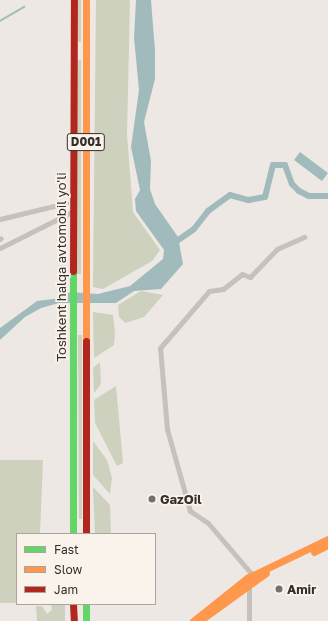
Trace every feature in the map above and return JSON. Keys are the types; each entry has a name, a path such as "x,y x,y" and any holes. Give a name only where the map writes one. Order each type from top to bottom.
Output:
{"main road":[{"name":"Toshkent halqa avtomobil yo'li","path":"73,531 74,0"},
{"name":"Toshkent halqa avtomobil yo'li","path":"86,0 86,531"},
{"path":"74,50 86,50"},
{"path":"73,531 86,531"},
{"path":"193,621 251,578 328,539"},
{"path":"251,578 328,545"},
{"path":"73,605 74,621"},
{"path":"86,605 86,621"},
{"path":"200,621 212,607"}],"street":[{"path":"0,219 66,203"},
{"path":"0,248 74,211"},
{"path":"249,621 251,578 208,523 190,511 167,429 160,348 212,289 223,289 242,274 250,276 277,249 304,237"}],"green space":[{"path":"78,0 81,0 81,42 78,42"},
{"path":"96,0 130,0 127,134 133,212 160,250 152,261 103,289 93,287"},
{"path":"77,60 81,60 81,274 77,274"},
{"path":"141,291 163,295 144,317 125,323 119,317 118,305"},
{"path":"93,312 113,315 115,333 114,345 94,358"},
{"path":"78,335 82,335 82,519 79,519"},
{"path":"100,362 101,384 94,393 93,368"},
{"path":"116,386 123,463 117,466 95,423 94,400"},
{"path":"93,441 107,460 112,478 110,494 93,475"},
{"path":"0,460 43,460 40,533 16,533 16,603 0,603"},
{"path":"93,487 110,505 111,533 95,533"},
{"path":"51,605 65,605 65,621 37,621 36,606 42,606 47,614 52,610"}],"water":[{"path":"136,0 151,0 155,51 155,79 144,122 151,161 150,189 155,204 178,237 183,264 161,289 134,291 116,303 59,303 41,308 25,317 0,340 0,328 37,301 61,298 70,292 98,294 130,286 163,259 164,250 136,211 135,199 140,190 131,147 139,90 134,38"},
{"path":"300,152 328,173 322,181 294,160"}],"waterway":[{"path":"0,21 24,7"},
{"path":"174,243 194,229 208,211 230,195 248,200 265,197 273,165 285,165 292,184 299,191 309,196 328,196"}],"traffic: fast":[{"path":"73,271 73,533"},
{"path":"86,605 86,621"}],"traffic: slow":[{"path":"86,0 86,341"},
{"path":"193,621 247,578 328,539"},
{"path":"314,552 328,545"},
{"path":"201,620 266,573"}],"traffic: jam":[{"path":"73,271 74,0"},
{"path":"86,341 86,533"},
{"path":"73,605 74,621"}],"place":[{"name":"GazOil","path":"152,499"},
{"name":"Amir","path":"279,589"}]}
